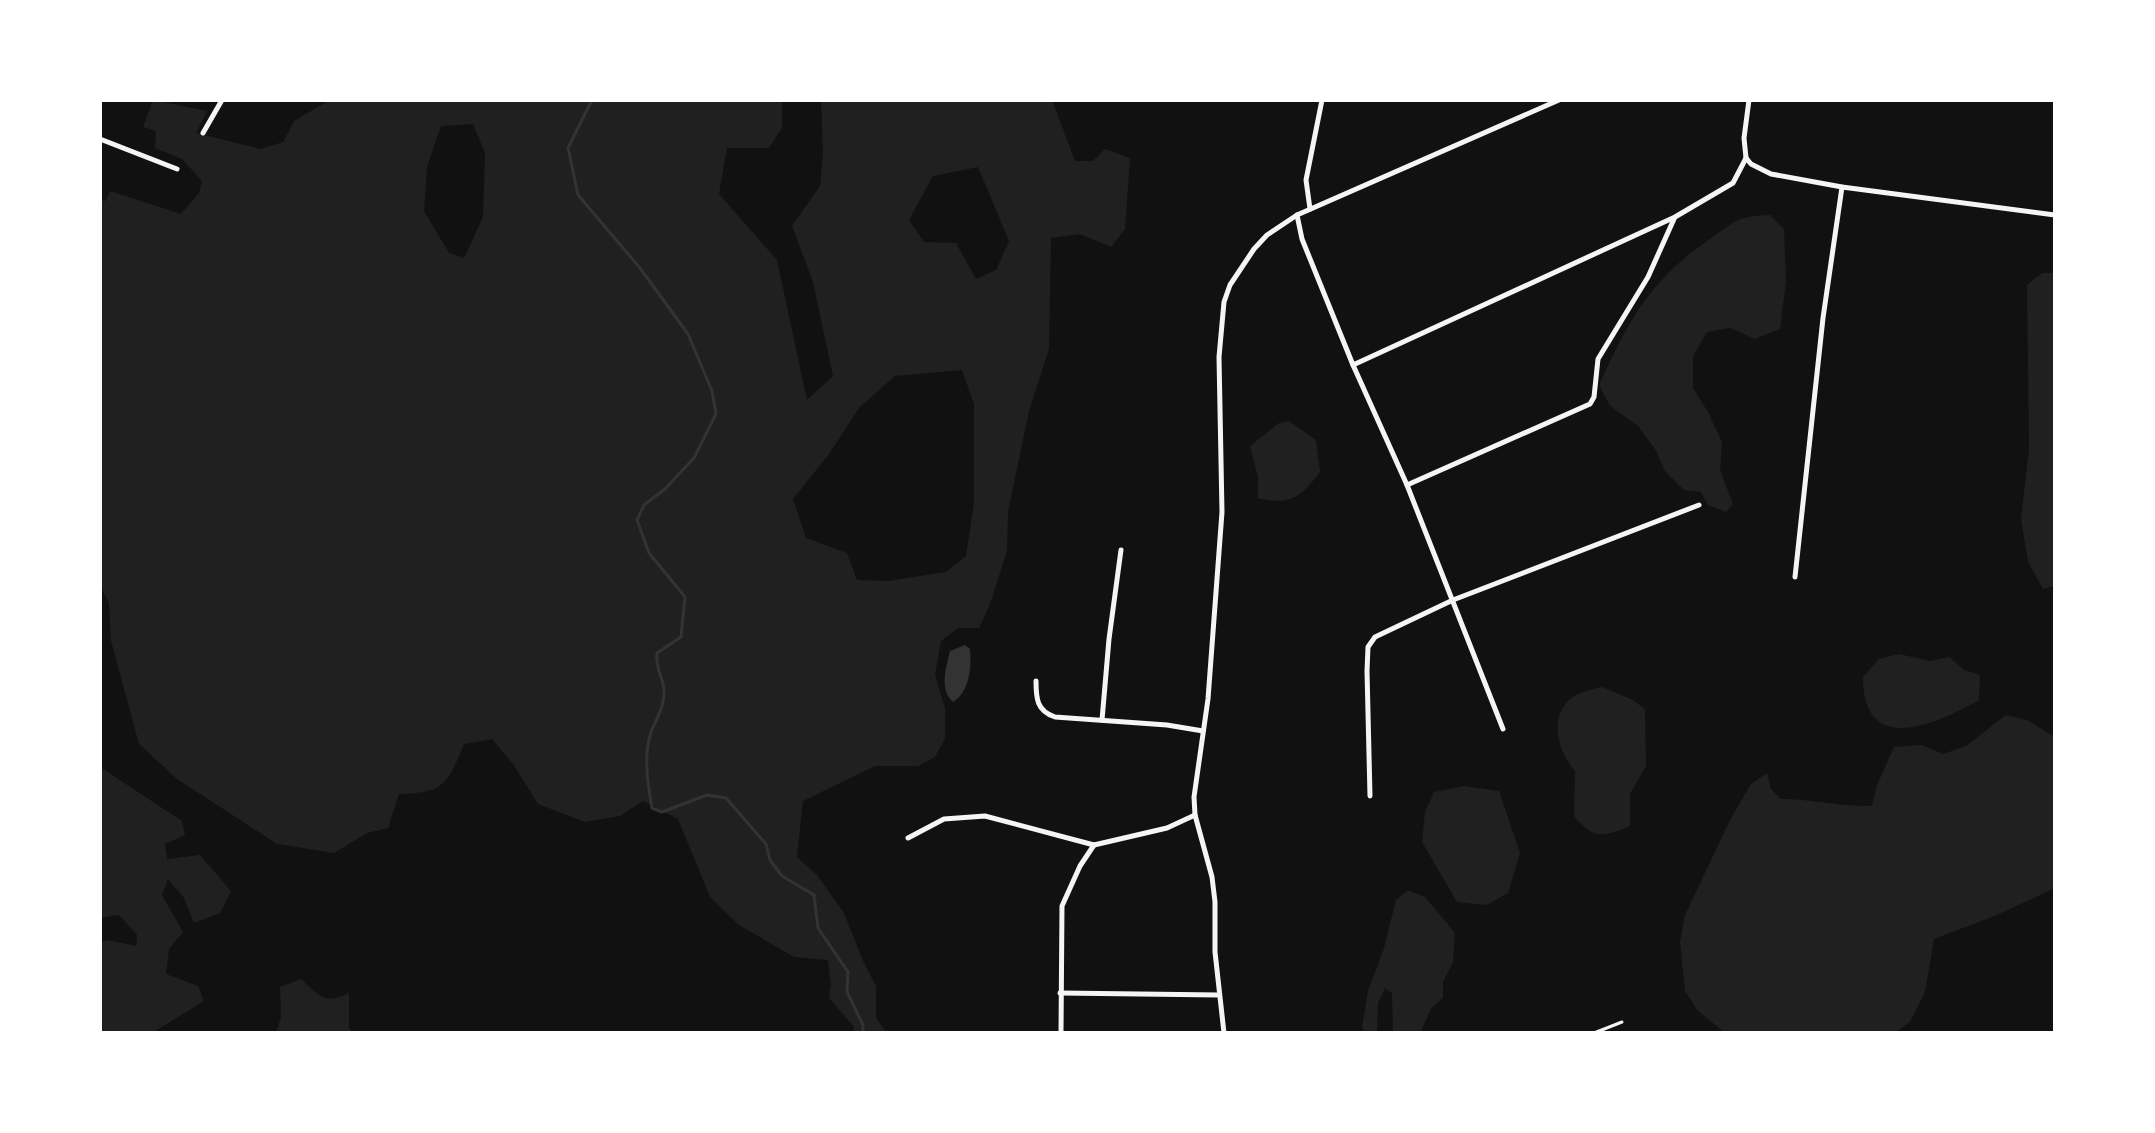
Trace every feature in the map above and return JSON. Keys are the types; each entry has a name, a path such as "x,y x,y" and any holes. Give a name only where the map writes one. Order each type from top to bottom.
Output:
{"street":[{"path":"203,133 222,100"},
{"path":"1310,209 1306,180 1322,100"},
{"path":"1224,1033 1212,877 1195,815 1196,775 1214,629 1222,512 1219,357 1224,302 1230,285 1267,235 1297,215 1559,100"},
{"path":"1353,365 1675,217 1733,183 1746,158 1744,138 1749,100"},
{"path":"100,139 177,169"},
{"path":"1746,158 1771,174 1842,187 2055,215"},
{"path":"1795,577 1823,318 1842,187"},
{"path":"1297,215 1302,239 1353,365 1407,485 1503,729"},
{"path":"1407,485 1590,404 1594,397 1598,359 1656,263 1675,217"},
{"path":"1370,796 1367,671 1370,641 1453,600 1699,505"},
{"path":"1102,720 1121,550"},
{"path":"1036,681 1039,707 1045,714 1203,731"},
{"path":"908,838 944,819 985,816 1094,845 1167,828 1195,815"},
{"path":"1061,1033 1060,938 1064,897 1094,845"},
{"path":"1059,993 1219,995"}],"lane":[{"path":"1594,1033 1622,1022"}],"shaded area":[{"path":"153,100 207,111 196,133 261,149 283,142 294,121 330,100 782,100 782,128 769,148 727,148 719,194 777,260 807,400 833,376 813,282 792,226 820,186 823,153 821,100 1052,100 1075,161 1093,161 1105,149 1130,158 1125,229 1111,247 1080,234 1051,238 1049,349 1029,411 1008,512 1007,551 979,628 958,628 941,641 935,675 945,708 945,738 935,757 918,766 875,766 803,801 797,857 817,875 844,913 876,986 876,1018 887,1033 853,1033 854,1027 829,998 828,960 794,957 739,925 710,897 678,819 643,801 620,816 585,822 538,804 513,764 492,739 464,744 453,769 442,784 426,791 399,794 388,828 367,833 334,853 277,844 177,779 139,744 111,641 109,603 100,585 100,199 106,201 110,191 181,214 199,193 202,181 182,159 155,148 156,131 143,127","holes":["473,124 485,153 483,217 464,258 449,253 424,211 427,167 441,126","978,167 1009,241 996,270 976,279 956,243 924,242 909,220 933,176","962,370 974,404 974,503 966,556 946,572 888,581 857,580 847,553 806,538 793,499 829,454 859,408 895,376"]},
{"path":"1770,215 1784,229 1786,281 1780,329 1755,339 1730,328 1707,332 1693,356 1693,388 1722,442 1720,470 1733,504 1726,512 1708,505 1701,492 1684,490 1665,471 1655,449 1638,426 1610,406 1599,385 1631,321 1671,270 1732,224 1743,218"},
{"path":"2042,273 2055,273 2055,586 2043,589 2028,562 2021,519 2029,449 2027,285"},
{"path":"1289,421 1316,440 1320,472 1307,488 1287,500 1258,498 1258,477 1250,446 1279,423"},
{"path":"965,645 970,649 968,679 963,692 953,702 945,685 947,664 950,651"},
{"path":"1899,654 1930,661 1949,657 1964,670 1980,675 1979,700 1923,725 1905,728 1888,726 1875,718 1866,702 1863,677 1879,659"},
{"path":"1602,687 1631,699 1645,709 1646,766 1630,794 1630,826 1599,834 1587,829 1574,816 1575,771 1559,742 1558,720 1568,701 1578,694"},
{"path":"2006,715 2027,720 2055,737 2055,888 1934,939 1925,992 1910,1022 1894,1033 1725,1033 1698,1011 1685,991 1680,942 1685,915 1731,818 1751,784 1767,773 1771,789 1781,799 1872,806 1877,785 1894,747 1922,745 1943,754 1966,746"},
{"path":"100,767 182,821 185,835 165,844 167,859 200,855 231,891 220,913 194,923 184,898 168,879 162,895 183,932 169,949 166,974 198,986 204,1001 152,1033 100,1033 100,942 108,940 136,946 137,935 119,915 100,918"},
{"path":"1464,786 1499,791 1520,853 1508,893 1487,905 1457,902 1422,842 1425,812 1434,792"},
{"path":"1408,890 1425,897 1455,933 1453,962 1443,982 1443,998 1432,1007 1420,1033 1393,1033 1392,993 1385,988 1378,1003 1377,1033 1365,1033 1362,1027 1368,991 1384,948 1396,900"},
{"path":"301,979 323,997 341,997 349,993 349,1027 352,1033 276,1033 281,1017 280,987"}],"waterway":[{"path":"592,100 568,148 578,195 640,268 688,334 712,391 716,414 694,458 665,489 644,505 637,520 649,553 685,597 681,637 657,653 664,696 647,751 652,808 662,812 707,795 726,798 766,844 770,860 782,876 814,895 818,928 848,972 847,992 863,1025 863,1033"}]}
